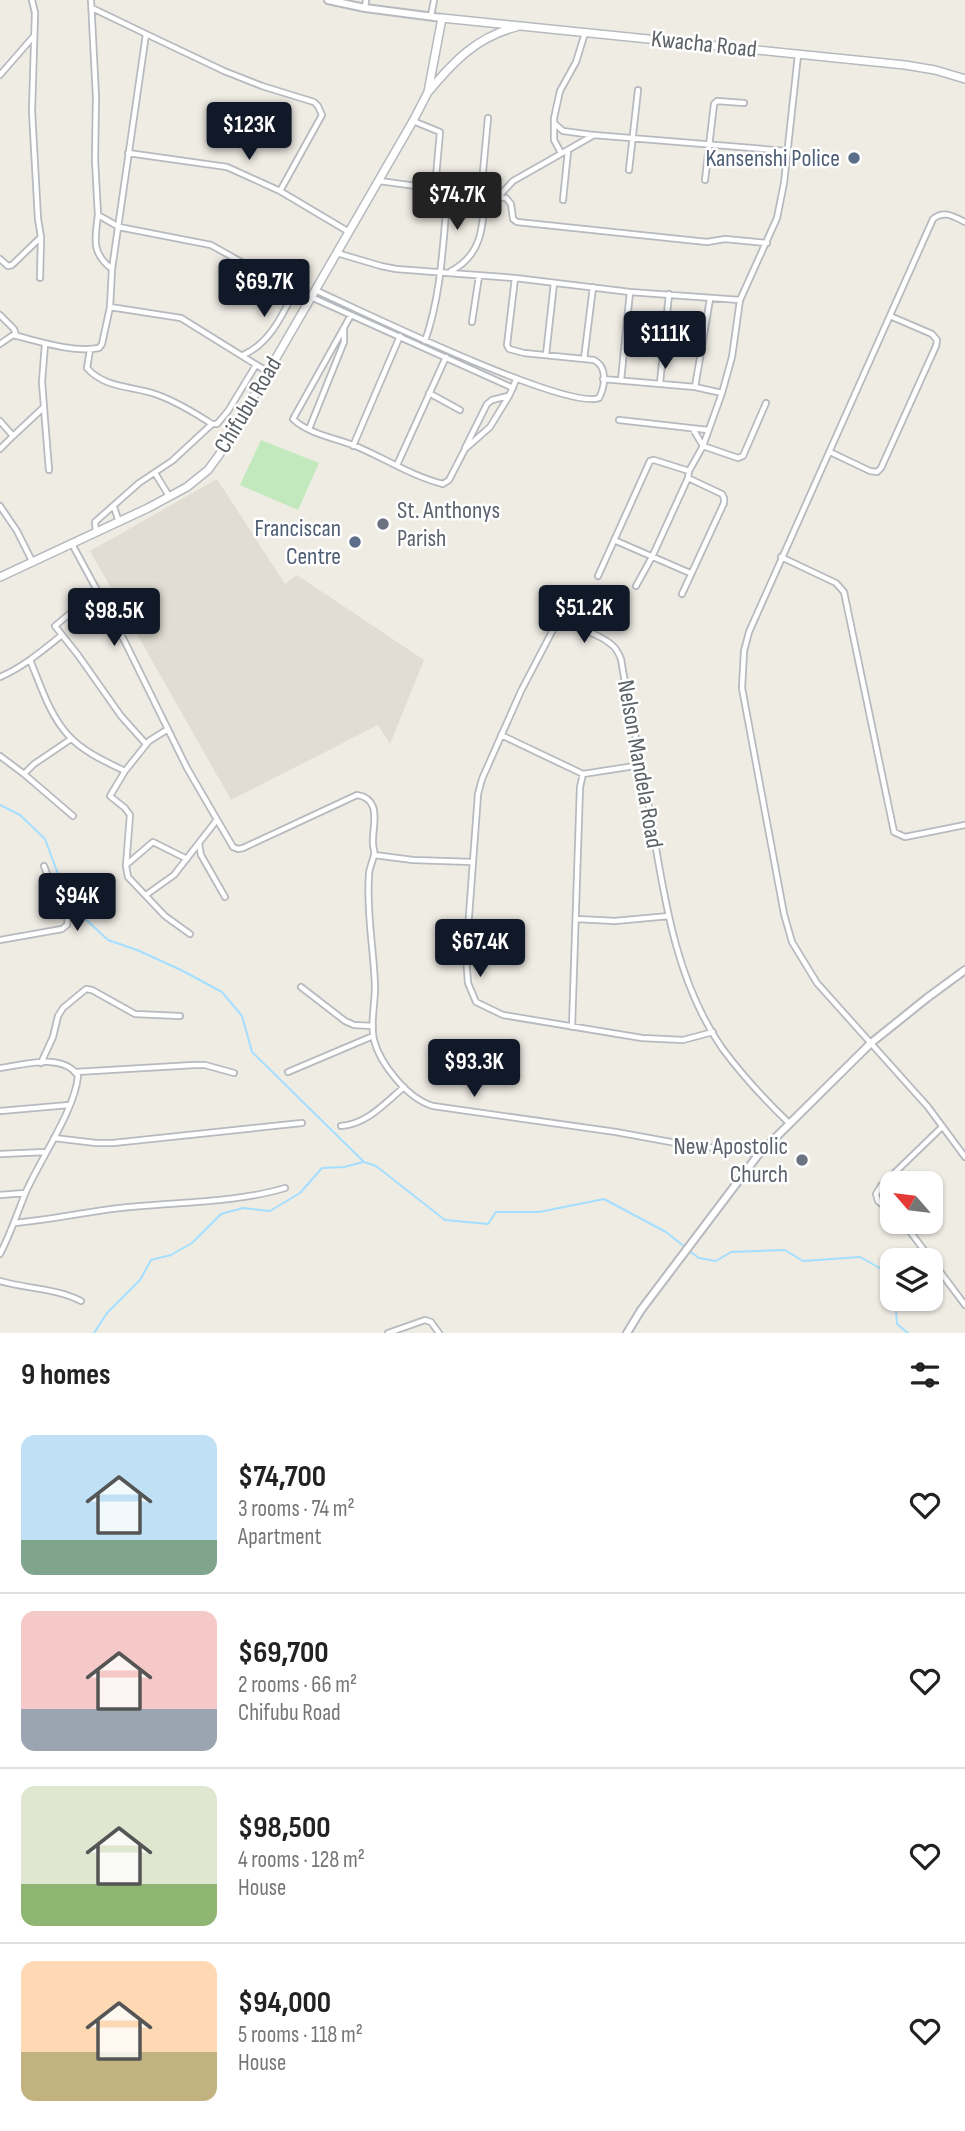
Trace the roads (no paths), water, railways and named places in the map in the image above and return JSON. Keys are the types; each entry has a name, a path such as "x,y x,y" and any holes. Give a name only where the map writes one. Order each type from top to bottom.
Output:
{"main road":[{"name":"Kwacha Road","path":"442,18 923,68 965,79"},
{"name":"Chifubu Road","path":"0,577 119,523 187,487 208,470 268,372 413,121 428,92 442,18"},
{"path":"428,92 450,65 478,42 501,31 524,26"}],"street":[{"path":"32,0 35,13 32,111 41,237 40,278"},
{"path":"91,0 98,215 96,241 98,256 112,269"},
{"path":"328,0 365,8 442,18"},
{"path":"365,8 366,0"},
{"path":"431,16 434,0"},
{"path":"92,8 224,71 314,102 322,115 280,191"},
{"path":"561,153 554,139 554,118 560,91 576,62 585,32"},
{"path":"0,344 16,335 44,344 90,350 99,348 102,344 110,307 112,269 146,34"},
{"path":"0,75 33,36"},
{"path":"636,586 703,446 732,357 740,300 767,243 780,206 798,54"},
{"path":"629,170 638,90"},
{"path":"705,180 714,104 717,100 744,103"},
{"path":"449,272 467,262 481,232 488,118"},
{"path":"413,121 440,132 435,188"},
{"path":"555,124 563,131 594,135 788,151"},
{"path":"499,196 513,181 594,135"},
{"path":"563,200 568,150"},
{"path":"128,153 228,167 280,191 350,232"},
{"path":"378,181 499,196 509,200 513,219 517,222 707,242 724,239 767,243"},
{"path":"423,347 432,320 440,272 449,190"},
{"path":"965,222 947,214 939,214 933,219 749,632 744,650 742,688 784,914 792,942 817,983 928,1107 965,1157"},
{"path":"98,215 119,227 211,245 294,292 382,320 515,379 585,400 599,398 603,379 600,363 594,360 513,352 507,345 515,278"},
{"path":"0,259 8,266 12,265 41,237"},
{"path":"337,253 381,266 630,292 740,300"},
{"path":"472,322 479,276"},
{"path":"546,355 554,283"},
{"path":"584,359 593,287"},
{"path":"242,356 253,351 269,334 294,292"},
{"path":"621,380 630,292"},
{"path":"660,383 668,294"},
{"path":"312,296 513,388"},
{"path":"695,387 710,299"},
{"path":"110,307 181,317 268,372"},
{"path":"0,314 16,335"},
{"path":"351,315 294,415 295,422 443,484 449,480 487,404 509,396"},
{"path":"830,452 870,471 877,472 881,468 936,346 937,340 932,334 890,316"},
{"path":"379,327 382,320"},
{"path":"309,429 344,342 344,328"},
{"path":"353,446 400,336"},
{"path":"44,344 42,382 50,470"},
{"path":"90,350 87,368 102,380 155,393 212,424"},
{"path":"397,465 446,357"},
{"path":"465,365 468,359"},
{"path":"96,532 94,522 139,483 172,461 212,424 217,424 256,365"},
{"path":"464,449 490,427 509,396 515,379"},
{"path":"603,379 695,387 722,393"},
{"path":"429,393 460,410"},
{"path":"693,429 703,446 738,458 743,456 766,403"},
{"path":"0,449 44,407"},
{"path":"619,420 708,430"},
{"path":"0,421 13,436"},
{"path":"598,576 650,461 689,471"},
{"path":"155,473 169,497"},
{"path":"682,594 724,503 722,494 688,478"},
{"path":"0,506 33,562"},
{"path":"114,507 119,523"},
{"path":"614,540 690,573"},
{"path":"72,543 187,768 233,847 238,849 357,794 372,804 374,855 369,872 368,896 375,987 373,1036 377,1050 387,1067 404,1087 433,1106 687,1145 746,1151 758,1155"},
{"path":"781,557 836,583 844,592 894,832 905,837 965,825"},
{"path":"97,591 55,626 121,716 146,744"},
{"name":"Nelson Mandela Road","path":"713,1032 683,1040 654,1039 572,1027 503,1015 476,1002 471,994 466,968 478,794 501,735 552,627 556,624 566,624 605,641 617,651 621,659 669,916 687,978 713,1032 740,1071 789,1123"},
{"path":"0,677 30,660 62,635"},
{"path":"30,660 49,706 71,739 125,771"},
{"path":"168,729 146,744 110,794 130,815 126,866 128,877 165,916 190,933"},
{"path":"501,735 583,774 641,765"},
{"path":"24,774 71,739"},
{"path":"0,756 73,816"},
{"path":"572,1027 580,787 583,774"},
{"path":"146,895 174,875 216,821"},
{"path":"126,866 153,842 187,859"},
{"path":"199,843 201,855 225,897"},
{"path":"374,855 413,860 473,862"},
{"path":"0,940 62,929 67,925 66,913 44,866"},
{"path":"577,919 615,922 669,916"},
{"path":"627,1333 667,1274 758,1155 872,1043 965,970"},
{"path":"301,987 345,1021 373,1026"},
{"path":"41,1063 53,1037 58,1016 63,1008 86,989 135,1014 180,1016"},
{"path":"288,1072 373,1036"},
{"path":"0,1068 60,1063 76,1072 205,1065 234,1073"},
{"path":"0,1254 25,1194 69,1105 77,1083 76,1072"},
{"path":"341,1126 356,1125 404,1087"},
{"path":"0,1111 69,1105"},
{"path":"54,1138 113,1143 302,1123"},
{"path":"897,1171 942,1127"},
{"path":"0,1154 46,1152"},
{"path":"14,1223 119,1208 269,1193 285,1188"},
{"path":"0,1195 25,1194"},
{"path":"912,1234 965,1305"},
{"path":"0,1237 8,1237"},
{"path":"0,1281 63,1293 81,1301"},
{"path":"388,1333 425,1320 431,1322 439,1333"}],"waterway":[{"path":"0,805 20,815 45,839 58,874 80,914 108,940 181,970 222,992 242,1016 252,1052 364,1162 376,1166 445,1220 488,1224 496,1212 539,1212 604,1199 666,1232 685,1247"},
{"path":"94,1333 107,1313 140,1280 151,1260 171,1255 192,1243 221,1214 243,1208 270,1211 300,1193 322,1168 344,1167 363,1162"},
{"path":"689,1251 699,1258 716,1261 731,1252 785,1250 803,1261 860,1257 880,1268"},
{"path":"896,1311 897,1324 908,1333"}],"place":[{"name":"Kansenshi Police","path":"854,158"},
{"name":"St. Anthonys Parish","path":"383,524"},
{"name":"Franciscan Centre","path":"355,542"},
{"name":"New Apostolic Church","path":"802,1160"}]}
